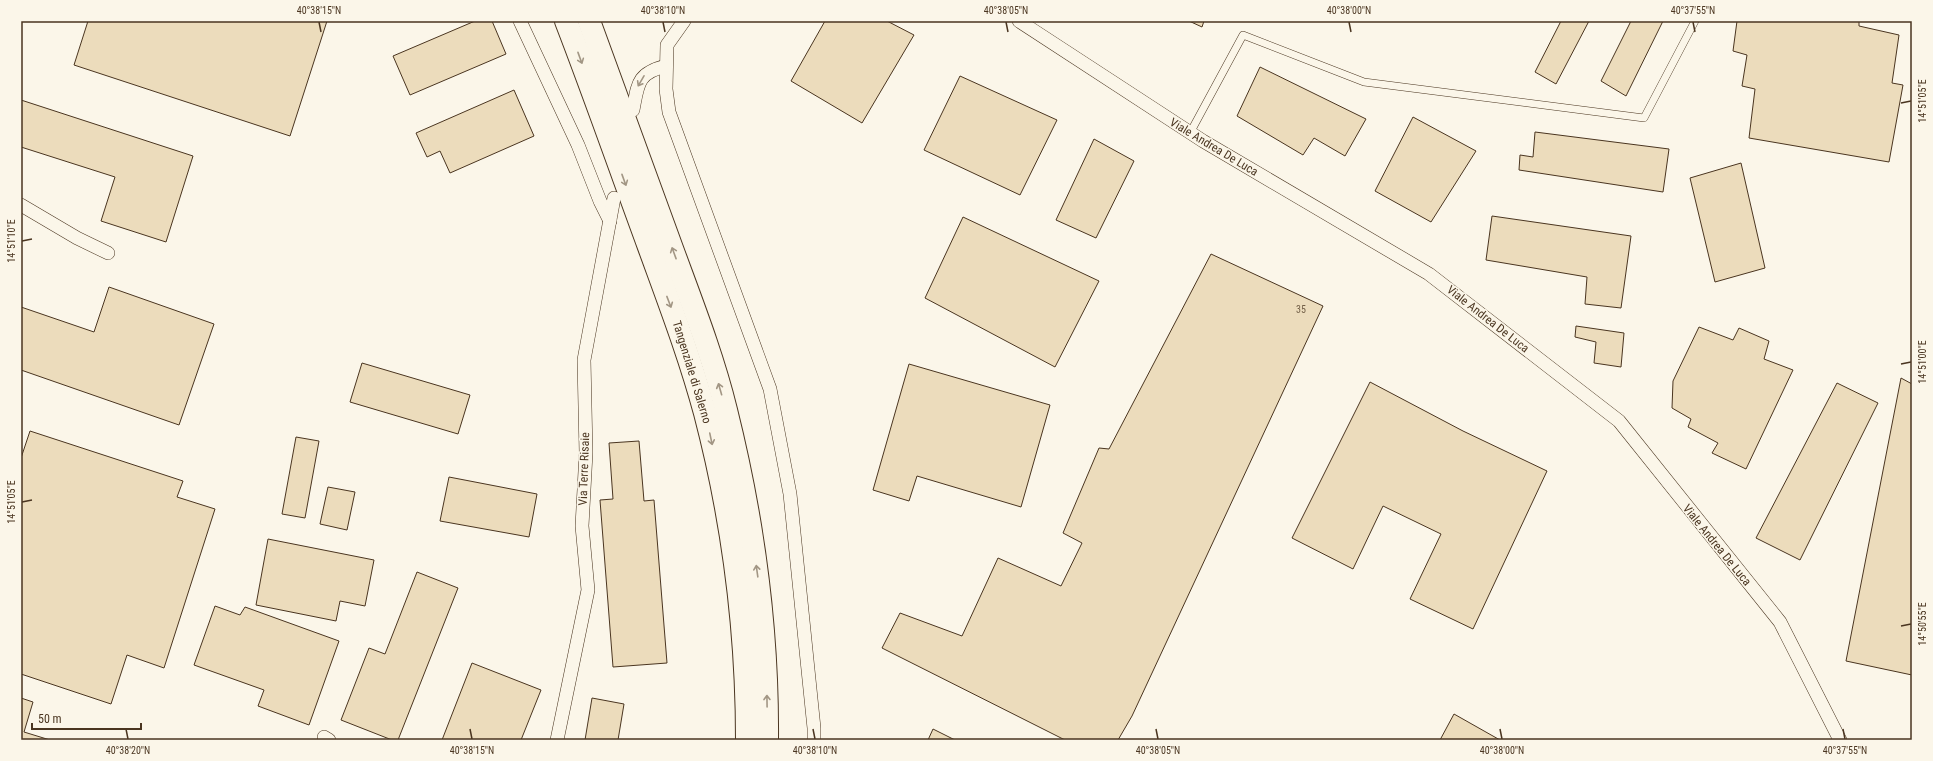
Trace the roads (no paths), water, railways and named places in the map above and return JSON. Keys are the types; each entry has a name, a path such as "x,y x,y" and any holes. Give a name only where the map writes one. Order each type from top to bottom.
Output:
{"highway":[{"name":"Tangenziale di Salerno","path":"566,21 673,312 706,415 724,497 735,564 745,668 747,740"},
{"name":"Tangenziale di Salerno","path":"589,21 693,306 713,365 726,410 744,488 760,587 766,670 767,740"}],"street":[{"path":"520,21 578,145 600,201 610,221"},
{"path":"684,21 667,45 666,89 669,112 770,389 790,494 811,690 814,740"},
{"name":"Viale Andrea De Luca","path":"1019,21 1190,133 1429,274 1619,421 1780,622 1840,740"},
{"path":"633,110 638,83 645,73 666,66"},
{"name":"Via Terre Risaie","path":"557,740 588,590 582,526 586,453 584,360 614,198"},
{"path":"21,205 77,238 108,253"}],"lane":[{"path":"1190,133 1243,35 1364,82 1644,118 1695,21"}]}
